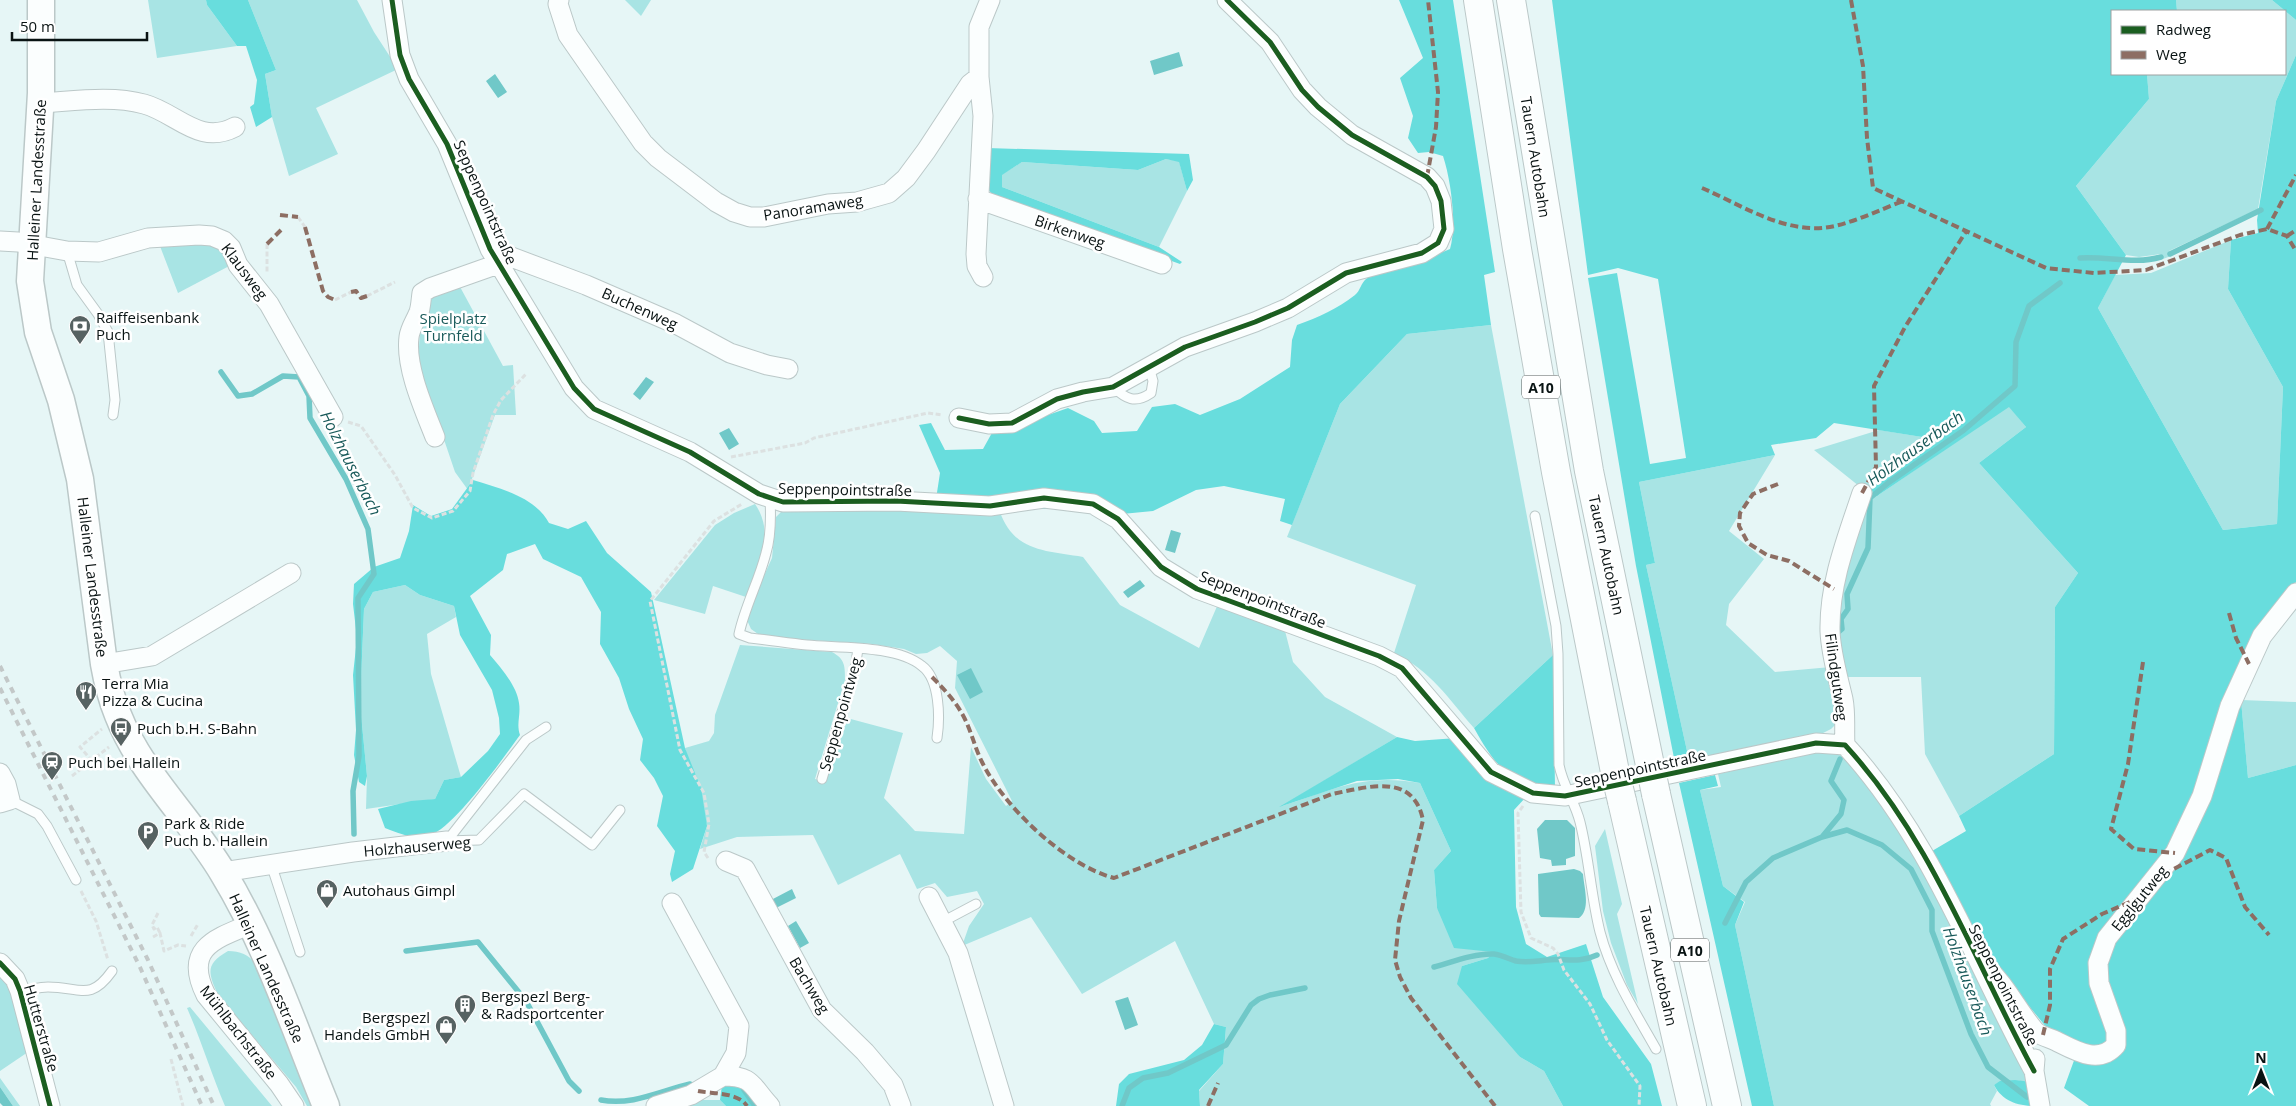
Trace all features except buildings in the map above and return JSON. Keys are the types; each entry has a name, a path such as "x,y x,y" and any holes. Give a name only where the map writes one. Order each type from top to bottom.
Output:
{"highway":[{"name":"Tauern Autobahn","path":"1478,0 1517,249 1554,462 1615,772 1692,1106"},
{"name":"Tauern Autobahn","path":"1511,0 1589,470 1656,794 1727,1106"}],"main road":[{"name":"Halleiner Landesstraße","path":"41,0 41,103 30,281 38,332 61,400 77,463 104,664 115,708 130,739 151,773 222,872 251,924 326,1106"}],"street":[{"name":"Seppenpointstraße","path":"392,0 400,55 409,79 447,144 494,256 574,388 594,409 690,452 765,496 783,502 886,501 990,506 1044,498 1093,504 1118,519 1161,567 1197,588 1379,656 1402,668 1491,772 1533,793 1568,796 1816,743 1845,745 1891,800 1914,838 2034,1071"},
{"name":"Panoramaweg","path":"558,0 568,35 643,142 658,158 716,202 734,212 750,216 764,216 828,204 857,202 889,193 906,178 970,84 979,77"},
{"path":"983,277 977,266 976,254 983,116 979,77 979,27 990,0"},
{"path":"959,418 989,424 1012,423 1057,399 1083,392 1113,388 1185,347 1288,308 1346,273 1422,253 1438,243 1444,229 1441,202 1434,186 1427,177 1352,135 1318,107 1302,90 1270,42 1227,0"},
{"path":"41,103 125,101 144,104 208,134 223,134 235,127"},
{"name":"Birkenweg","path":"978,199 1162,264"},
{"name":"Klausweg","path":"0,241 67,250 99,252 148,238 212,236 224,241 231,248 238,265 270,304 334,417"},
{"path":"435,438 413,373 408,344 409,333 420,309 422,293 494,256"},
{"name":"Buchenweg","path":"494,256 586,284 676,324 730,353 767,365 788,369"},
{"name":"Filindgutweg","path":"1845,745 1843,702 1833,659 1830,632 1831,608 1838,567 1862,493"},
{"path":"104,664 152,656 291,574"},
{"name":"Egglgutweg","path":"1975,958 1999,980 2036,1032 2081,1053 2096,1056 2109,1053 2116,1045 2116,1031 2099,983 2098,963 2107,938 2175,853 2202,796 2230,706 2262,636 2296,593"},
{"path":"0,773 6,784 5,801"},
{"name":"Holzhauserweg","path":"222,872 353,852 447,841"},
{"name":"Bachweg","path":"726,861 744,869 822,1010 865,1052 893,1084 900,1106"},
{"path":"929,897 944,921 958,953 1004,1106"},
{"path":"656,1106 691,1095 723,1076 736,1053 739,1026 672,903"},
{"name":"Mühlbachstraße","path":"251,924 216,938 207,944 199,958 199,981 206,995 279,1084 294,1106"},
{"name":"Hutterstraße","path":"2,968 15,979 20,991 50,1106"},
{"path":"2036,1032 2034,1071 2040,1106"},
{"path":"723,1076 740,1076 751,1082 770,1106"}],"lane":[{"path":"67,250 77,285 98,314 108,332 115,400 113,415"},
{"name":"Seppenpointweg","path":"765,496 771,518 766,552 744,610 739,634 750,638 900,655 922,666 932,677 940,718 937,738"},
{"path":"1535,516 1556,626 1559,765 1568,796 1580,820 1600,932 1612,965 1656,1049"},
{"name":"Seppenpointweg","path":"822,779 855,668 858,649"},
{"path":"447,841 526,740 546,727"},
{"name":"Holzhauserweg","path":"447,841 479,840 524,794 592,845 620,810"},
{"path":"5,801 38,814 47,826 76,880"},
{"path":"270,864 300,952"},
{"path":"944,921 976,904"},
{"path":"20,991 49,987 86,991 101,986 112,971"}],"path":[{"path":"298,217 305,227"},
{"path":"367,296 395,282"},
{"path":"335,300 351,292"},
{"path":"334,417 361,426 395,475 413,508 432,518 453,512 470,491 473,473 493,415 501,400 526,374"},
{"path":"715,466 720,459 805,443 814,438 928,413 959,418"},
{"path":"726,861 708,858 704,852 709,824 704,793 680,750 650,601 714,520 739,504 765,496"},
{"path":"91,739 80,747 92,761"},
{"path":"72,776 82,766 92,761 97,754 112,745"},
{"path":"1533,793 1518,813 1521,912 1531,938 1553,948 1558,954 1564,970 1590,1004 1607,1040 1640,1086 1639,1106"},
{"path":"76,880 96,921 112,971"},
{"path":"158,913 152,925 154,929 157,927 160,933 164,951 178,945 186,946"},
{"path":"153,937 160,933"},
{"path":"171,1059 183,1106"}],"green space":[{"path":"148,0 206,0 207,5 237,46 157,58"},
{"path":"248,0 357,0 374,32 398,69 316,108 338,154 289,176 272,117 265,74 276,70"},
{"path":"625,0 651,0 641,16"},
{"path":"2176,0 2272,0 2284,10 2177,10"},
{"path":"2286,12 2296,20 2296,55 2276,101 2258,209 2169,251 2171,256 2163,259 2161,254 2139,257 2126,255 2076,186 2149,99 2147,75 2286,75"},
{"path":"1166,159 1179,161 1187,191 1159,247 1002,187 1001,175 1022,162 1138,170"},
{"path":"209,239 233,264 178,293 158,241"},
{"path":"2231,240 2228,289 2283,387 2277,524 2223,530 2098,308 2115,275 2151,273"},
{"name":"Spielplatz Turnfeld","path":"459,285 503,366 513,365 516,415 495,415 468,490 455,472 418,363 420,330 428,320 429,297 437,292"},
{"path":"1491,325 1553,655 1474,728 1429,677 1407,660 1394,653 1416,585 1287,537 1340,404 1407,334"},
{"path":"2009,406 2026,427 1979,463 2078,573 2055,607 2054,754 1959,816 1925,754 1921,677 1846,677 1837,632 1837,604 1846,560 1870,489 1859,486 1814,450 1879,430 1941,440 1877,496"},
{"path":"1775,455 1729,531 1764,559 1729,604 1726,625 1775,672 1831,667 1837,723 1831,729 1821,734 1689,760 1646,565 1655,563 1639,482"},
{"path":"755,504 761,515 765,539 760,562 746,597 713,586 705,614 654,600 715,525 734,513"},
{"path":"879,506 1000,512 1006,525 1023,542 1045,551 1083,557 1120,605 1199,648 1218,604 1284,627 1293,662 1325,697 1397,737 1282,806 1350,784 1366,781 1400,780 1420,783 1451,851 1434,870 1437,908 1493,952 1488,958 1462,966 1520,1057 1544,1071 1563,1106 1200,1106 1199,1091 1223,1064 1226,1027 1214,1024 1175,941 1082,994 1031,917 962,946 969,926 984,904 977,891 947,897 935,883 917,889 900,854 838,885 813,835 737,837 700,849 707,826 685,748 709,741 714,733 715,715 740,645 832,652 842,660 845,680 815,779 826,782 847,718 903,733 884,798 915,831 964,834 971,747 986,779 1006,806 1012,801 955,688 957,661 940,646 927,653 916,654 904,649 872,644 792,639 758,634 751,629 747,620 748,611 772,558 776,517 782,511"},
{"path":"405,585 420,595 454,606 456,617 427,634 431,674 461,777 444,780 435,799 366,809 367,776 360,704 364,609 373,592"},
{"path":"2241,700 2296,702 2296,765 2248,778"},
{"path":"1839,751 1898,817 2032,1082 2008,1081 1994,1085 1997,1091 1990,1104 1991,1106 1774,1106 1735,925 1745,902 1723,886 1700,790 1721,787 1718,774 1810,753"},
{"path":"1605,829 1622,904 1617,914 1638,1004 1627,985 1611,943 1603,911 1595,846"},
{"path":"228,951 244,954 257,965 315,1106 307,1106 296,1087 218,995 212,981 212,965 215,960"},
{"path":"0,974 7,980 31,1050 0,1071"},
{"path":"190,1007 272,1106 225,1106 187,1008"},
{"path":"0,1078 20,1106 13,1106 0,1087"},
{"path":"696,1100 720,1100 726,1106 676,1106"}],"shaded area":[{"path":"206,0 248,0 276,70 265,74 272,117 256,127 250,107 254,104 257,80 246,46 237,46 207,5"},
{"path":"1399,0 1453,0 1495,272 1484,275 1491,325 1407,334 1340,404 1292,525 1280,521 1285,499 1224,486 1196,490 1153,511 1122,514 1062,508 1011,510 936,499 940,473 919,425 931,423 945,450 983,449 993,431 1014,427 1068,408 1094,421 1102,433 1137,431 1152,407 1175,404 1200,415 1240,399 1290,367 1292,340 1297,325 1328,312 1348,300 1357,293 1366,279 1375,273 1450,249 1453,215 1443,156 1429,152 1418,153 1408,138 1413,116 1400,78 1423,58"},
{"path":"1552,0 2176,0 2177,10 2111,10 2111,75 2147,75 2149,99 2076,186 2126,255 2098,308 2223,530 2277,524 2283,387 2228,289 2231,240 2258,233 2257,220 2276,101 2296,55 2296,582 2254,637 2241,700 2248,778 2296,765 2296,1106 2089,1106 2064,1088 2080,1044 2047,1028 1977,943 1932,851 1966,831 1959,816 2054,754 2055,607 2078,573 1979,463 2026,427 2009,407 1877,496 1870,489 1941,440 1834,423 1816,438 1771,445 1775,455 1639,482 1655,563 1646,565 1689,760 1675,763 1636,566 1588,278 1617,273 1650,464 1686,458 1658,279 1618,268 1588,275"},
{"path":"2272,0 2296,0 2296,20 2286,10"},
{"path":"1179,52 1183,66 1154,75 1150,61"},
{"path":"495,74 507,92 498,98 486,81"},
{"path":"987,148 1189,154 1193,180 1187,191 1179,162 1166,159 1138,170 1022,162 1002,175 1002,187 1159,247 1182,262 1180,264 998,199 992,194 986,183"},
{"path":"646,377 654,382 640,400 633,394"},
{"path":"729,428 739,444 729,450 719,433"},
{"path":"473,480 505,490 526,500 543,514 549,523 568,529 586,521 607,553 651,592 685,748 701,788 707,826 693,869 672,882 670,874 675,851 657,826 663,796 654,778 640,760 643,739 629,709 619,678 600,644 601,612 581,577 543,559 535,544 507,554 503,570 470,596 491,635 490,655 508,677 518,697 518,727 520,735 491,775 452,820 440,830 430,835 407,836 385,828 378,809 411,801 435,799 444,780 461,777 488,751 500,734 499,718 492,690 460,635 454,606 420,595 405,585 373,592 364,609 360,704 367,776 365,786 359,782 354,755 356,730 353,675 357,638 353,604 354,584 374,567 400,558 409,531 413,505 431,516 452,509"},
{"path":"1171,530 1181,533 1175,553 1165,550"},
{"path":"1140,580 1145,586 1128,598 1123,592"},
{"path":"1553,655 1555,788 1525,781 1505,770 1490,754 1474,728"},
{"path":"971,668 983,692 970,699 957,675"},
{"path":"1397,737 1415,741 1457,738 1526,797 1514,810 1516,907 1526,944 1547,957 1586,944 1603,997 1651,1064 1662,1106 1563,1106 1544,1071 1520,1057 1457,984 1462,966 1488,958 1493,952 1454,948 1437,908 1434,870 1451,851 1420,783 1398,779 1357,781 1279,807"},
{"path":"1715,775 1718,786 1700,790 1723,886 1744,902 1735,925 1774,1106 1752,1106 1679,783"},
{"path":"1545,820 1567,820 1575,828 1575,856 1566,859 1566,865 1552,866 1551,860 1540,858 1537,829"},
{"path":"1574,869 1583,874 1586,904 1583,914 1579,918 1541,917 1539,914 1538,874"},
{"path":"792,889 796,898 776,908 771,900"},
{"path":"796,921 809,943 800,948 788,926"},
{"path":"1128,997 1138,1025 1125,1030 1115,1001"},
{"path":"1214,1024 1226,1027 1223,1064 1199,1090 1200,1106 1116,1106 1119,1084 1129,1074 1184,1060 1202,1045"},
{"path":"2000,1081 2032,1082 2035,1106 2011,1102 2001,1095 1994,1085"},
{"path":"722,1085 745,1089 753,1095 761,1106 726,1106 720,1100"},
{"path":"0,1087 13,1106 3,1106 0,1103"}],"waterway":[{"name":"Holzhauserbach","path":"2170,254 2261,210"},
{"name":"Holzhauserbach","path":"2080,258 2141,260 2161,257"},
{"name":"Holzhauserbach","path":"1837,637 1836,634 1842,629 1841,619 1848,609 1847,594 1868,548 1870,498 1888,483 1964,430 2015,386 2016,342 2029,306 2060,283"},
{"name":"Holzhauserbach","path":"221,372 238,396 252,394 283,376 299,377 309,396 310,418 346,479 368,529 374,574 358,598 359,756 353,791 354,834"},
{"name":"Holzhauserbach","path":"1822,837 1841,814 1844,800 1831,781 1840,759"},
{"name":"Holzhauserbach","path":"1725,923 1746,882 1773,858 1822,837 1847,830 1882,845 1911,869 1932,910 1932,931 1971,1034 1988,1067 2027,1097"},
{"name":"Holzhauserbach","path":"406,951 478,942 526,1001 569,1081 579,1091"},
{"name":"Holzhauserbach","path":"1434,967 1464,958 1487,954 1524,962 1578,960 1597,955"},
{"name":"Holzhauserbach","path":"1122,1106 1129,1088 1143,1078 1168,1073 1226,1045 1251,1005 1259,999 1305,988"},
{"name":"Holzhauserbach","path":"601,1100 624,1101 646,1097 690,1084"},
{"name":"Holzhauserbach","path":"744,1090 755,1106"}],"railway":[{"path":"0,666 148,960 214,1106"},
{"path":"0,688 139,965 202,1106"}],"marked path":[{"path":"1427,177 1436,127 1438,92 1428,0"},
{"path":"1851,0 1863,66 1867,138 1873,188 2046,268 2094,273 2146,270 2240,235 2267,229 2287,236 2296,251"},
{"path":"2267,229 2296,175"},
{"path":"1702,188 1775,221 1806,228 1832,227 1903,201"},
{"path":"280,215 298,217"},
{"path":"305,227 323,291 328,297 335,300"},
{"path":"267,244 281,230"},
{"path":"1862,493 1876,467 1874,386 1905,327 1967,230"},
{"path":"2287,236 2296,230"},
{"path":"351,292 356,291 361,298 367,296"},
{"path":"1778,484 1753,494 1740,513 1739,526 1748,543 1767,555 1789,561 1834,589"},
{"path":"2229,613 2236,638 2249,664"},
{"path":"2143,662 2128,764 2111,829 2134,849 2175,853"},
{"path":"932,677 957,706 965,719 982,762 1005,797 1021,815 1038,832 1076,861 1114,878 1332,794 1360,788 1387,786 1399,789 1410,795 1418,805 1423,820 1399,921 1395,960 1400,977 1411,998 1495,1106"},
{"path":"2153,880 2210,850 2226,858 2245,907 2269,935"},
{"path":"2043,1035 2050,1005 2050,969 2063,939 2102,914 2137,899"},
{"path":"1208,1106 1218,1083"},
{"path":"698,1091 725,1094 738,1098 747,1106"}],"cycle path":[{"path":"392,0 400,55 409,79 447,144 490,249 574,388 594,409 690,452 759,494 783,502 896,501 990,506 1044,498 1093,504 1118,519 1161,567 1197,589 1379,656 1402,668 1491,772 1533,793 1565,796 1816,743 1845,745 1875,781 1927,860 2034,1071"},
{"path":"959,418 989,424 1012,423 1057,399 1113,387 1185,347 1288,308 1346,273 1422,253 1438,243 1444,229 1441,201 1435,186 1427,177 1352,135 1318,107 1302,90 1270,42 1227,0"},
{"path":"0,963 15,979 20,991 50,1106"}],"place":[{"name":"Raiffeisenbank Puch","path":"80,345"},
{"name":"Terra Mia Pizza & Cucina","path":"86,711"},
{"name":"Puch b.H. S-Bahn","path":"121,747"},
{"name":"Puch bei Hallein","path":"52,781"},
{"name":"Park & Ride Puch b. Hallein","path":"148,851"},
{"name":"Autohaus Gimpl","path":"327,909"},
{"name":"Bergspezl Berg- & Radsportcenter","path":"465,1024"},
{"name":"Bergspezl Handels GmbH","path":"446,1045"}]}
